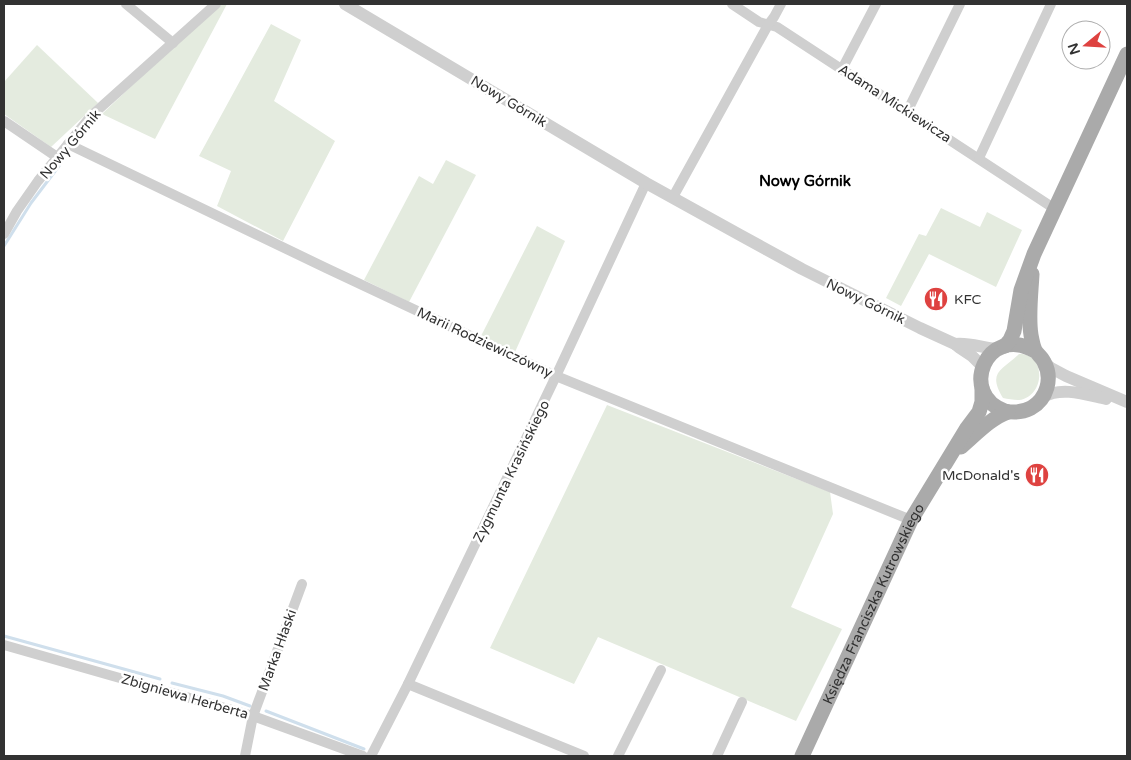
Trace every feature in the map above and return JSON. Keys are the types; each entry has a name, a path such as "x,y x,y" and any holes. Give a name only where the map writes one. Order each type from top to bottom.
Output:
{"main road":[{"path":"1034,254 1030,333 1049,376 1043,397 1034,406 1022,412 1008,412 999,409 986,396 982,388 981,377 983,367 988,357 1010,340 1014,331 1021,290 1034,254 1127,54"},
{"path":"1001,348 1013,344 1021,345 1040,357"},
{"name":"Księdza Franciszka Kutrowskiego","path":"802,756 911,520 979,412 982,402 982,388"},
{"name":"Księdza Franciszka Kutrowskiego","path":"950,456 1003,413 1008,412"}],"street":[{"path":"126,4 173,43"},
{"name":"Nowy Górnik","path":"4,234 17,211 57,157 91,116 216,4"},
{"name":"Nowy Górnik","path":"345,4 646,182 802,269 955,344 972,356 983,367"},
{"name":"Adama Mickiewicza","path":"732,4 759,22 777,27 1055,209"},
{"path":"673,197 781,4"},
{"path":"842,69 876,4"},
{"path":"907,112 960,4"},
{"path":"979,158 1051,4"},
{"path":"4,121 57,157"},
{"name":"Marii Rodziewiczówny","path":"68,144 556,376 911,520"},
{"name":"Zygmunta Krasińskiego","path":"371,756 408,684 556,376 646,182"},
{"name":"Nowy Górnik","path":"955,344 962,343 979,347 1001,348"},
{"path":"1040,357 1051,368 1066,376 1127,402"},
{"path":"1043,397 1055,392 1068,392 1127,402"},
{"name":"Marka Hłaski","path":"245,756 253,716 302,584"},
{"name":"Zbigniewa Herberta","path":"4,645 253,716 363,756"},
{"path":"618,756 661,670"},
{"path":"408,684 584,756"},
{"path":"717,756 742,702"}],"shaded area":[{"path":"222,4 227,4 155,139 102,114 177,43"},
{"path":"271,24 301,40 274,101 335,141 283,241 217,206 231,171 199,156"},
{"path":"37,45 98,103 51,147 4,114 4,82"},
{"path":"446,160 476,175 409,302 364,280 419,176 433,184"},
{"path":"941,208 980,227 987,212 1022,230 996,287 929,254 901,306 886,298 919,234 926,236"},
{"path":"537,226 565,241 515,352 481,336"},
{"path":"1019,354 1034,360 1038,367 1038,383 1028,397 1019,400 1003,398 996,382 997,377 1002,368"},
{"path":"607,405 830,492 833,514 791,607 842,629 796,721 598,637 574,684 490,648"}],"waterway":[{"path":"4,246 31,203 59,166"},
{"path":"4,636 160,679"},
{"path":"172,683 223,696 250,706"},
{"path":"266,711 364,749"}],"place":[{"name":"KFC","path":"936,299"},
{"name":"McDonald's","path":"1037,475"}],"district":[{"name":"Nowy Górnik","path":"805,181"}]}
